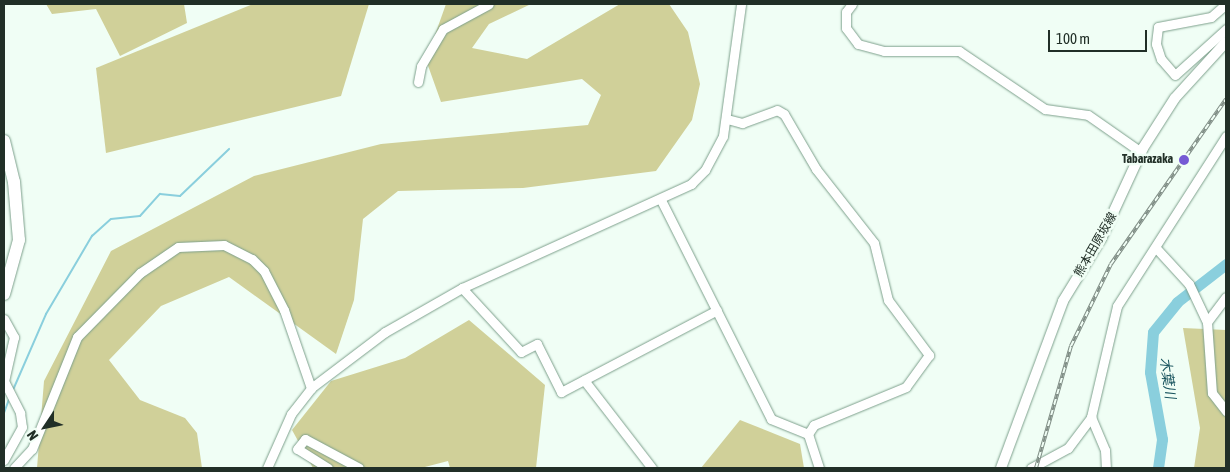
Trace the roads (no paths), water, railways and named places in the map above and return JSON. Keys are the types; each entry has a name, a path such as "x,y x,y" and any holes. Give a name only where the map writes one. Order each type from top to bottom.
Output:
{"highway":[{"path":"4,141 14,182 19,240 4,294"}],"main road":[{"name":"熊本田原坂線","path":"1001,468 1064,301 1101,239 1141,152 1175,98 1226,42"}],"street":[{"path":"418,82 420,66 443,29 489,4"},
{"path":"267,468 291,414 311,388 385,332 462,288 600,224 661,200 705,170 727,119 729,65 741,4"},
{"path":"852,4 846,12 846,28 858,44 884,51 959,51 1045,109 1088,115 1141,152"},
{"path":"1226,4 1211,17 1158,27 1161,59 1175,75 1226,29"},
{"path":"727,119 742,123 777,110 784,114 816,169 874,243 888,300 929,355 906,387 814,425 808,434"},
{"path":"1031,468 1068,448 1091,417 1111,321 1137,270 1156,248 1226,136"},
{"path":"661,200 771,419 808,434"},
{"path":"14,468 32,449 77,337 140,273 178,247 224,245 252,259 264,270 284,310 311,388"},
{"path":"1156,248 1189,284 1208,322 1212,393 1226,411"},
{"path":"462,288 484,317 521,352 537,344 561,392 717,310"},
{"path":"1208,322 1226,297"},
{"path":"4,319 14,337 4,381 20,413 22,427 4,460"},
{"path":"584,380 652,468"},
{"path":"1091,417 1105,450 1106,468"},
{"path":"808,434 819,468"},
{"path":"328,468 297,449 305,439 359,468"}],"waterway":[{"path":"13,390 46,314 92,236 111,219 140,216 160,194 180,196 229,149"},
{"name":"木葉川","path":"1158,468 1162,439 1150,372 1153,332 1177,302 1226,264"},
{"path":"4,413 9,399"}],"railway":[{"path":"1036,468 1071,346 1111,264 1226,99"}],"place":[{"name":"Tabarazaka","path":"1184,160"}]}
